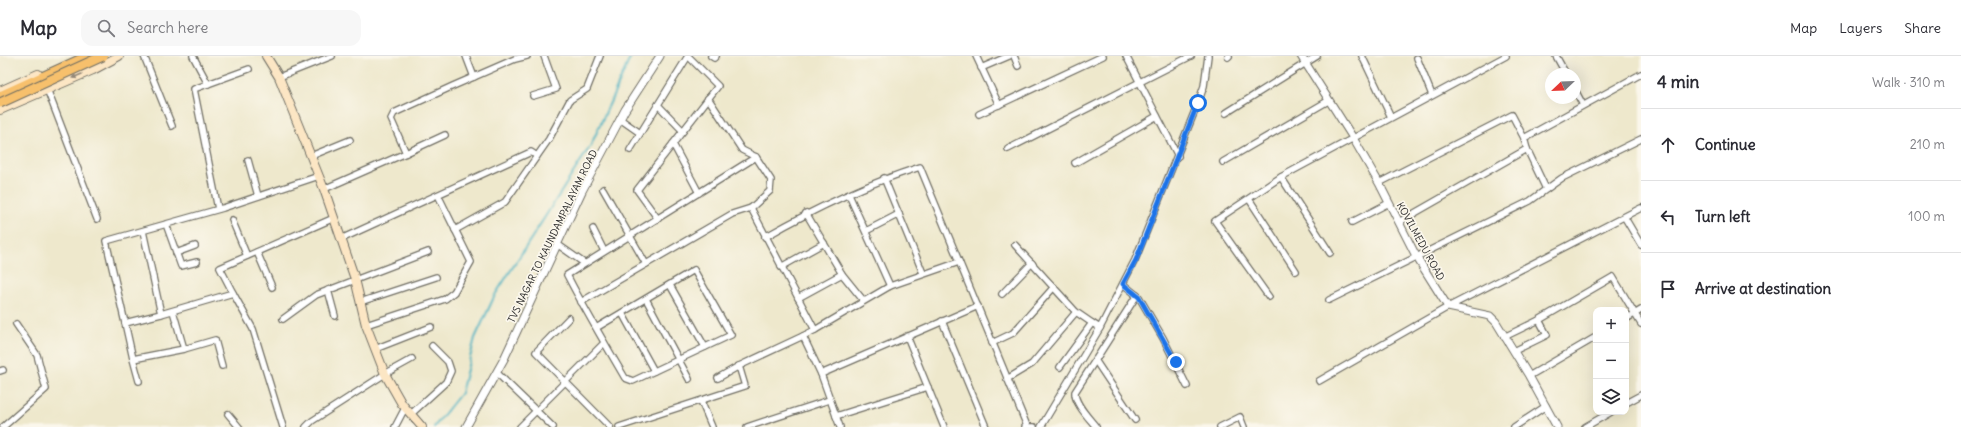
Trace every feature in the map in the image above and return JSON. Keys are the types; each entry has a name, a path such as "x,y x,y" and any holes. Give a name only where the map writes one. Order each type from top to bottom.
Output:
{"highway":[{"path":"0,96 88,56"},
{"path":"0,102 103,56"}],"main road":[{"path":"0,91 78,56"},
{"path":"0,110 93,70 119,56"},
{"path":"266,56 279,77 324,189 355,279 366,325 385,374 411,414 422,427"}],"street":[{"path":"88,56 93,70"},
{"path":"144,56 172,126"},
{"path":"193,56 208,84"},
{"path":"279,77 321,58 332,56"},
{"path":"466,56 474,77"},
{"path":"406,153 391,119 392,115 474,77 527,56"},
{"path":"533,96 556,89 544,56"},
{"path":"455,230 506,202 537,156 570,100 587,90 600,56"},
{"name":"TVS NAGAR TO KAUNDAMPALAYAM ROAD","path":"466,427 497,373 582,191 620,119 660,56"},
{"path":"630,150 688,56 718,86 637,190 658,219"},
{"path":"711,56 714,58 716,56"},
{"path":"976,56 999,105"},
{"path":"981,68 1009,56"},
{"path":"1014,56 1018,66"},
{"path":"979,114 1104,56"},
{"path":"1126,56 1178,156"},
{"path":"1008,149 1191,56"},
{"path":"1041,427 1100,328 1136,260 1178,156 1204,86 1208,56"},
{"name":"KOVILMEDU ROAD","path":"1301,56 1328,101 1353,138 1379,183 1416,256 1448,307"},
{"path":"1226,113 1317,56"},
{"path":"1362,56 1391,117"},
{"path":"1269,298 1215,221 1281,177 1506,56"},
{"path":"1556,56 1563,68"},
{"path":"1417,58 1432,95"},
{"path":"218,209 194,89 249,69"},
{"path":"1524,138 1641,74"},
{"path":"47,90 97,218"},
{"path":"581,302 732,214 751,208 767,196 772,185 771,180 756,157 742,150 708,98"},
{"path":"1223,162 1328,101"},
{"path":"1581,101 1583,105"},
{"path":"658,105 683,131"},
{"path":"1379,183 1512,115 1524,138 1527,149 1546,189"},
{"path":"1075,164 1157,116"},
{"path":"620,119 640,133"},
{"path":"324,189 445,135"},
{"path":"1329,300 1530,200 1562,178 1641,139"},
{"path":"311,156 350,140"},
{"path":"673,144 699,193"},
{"path":"1399,222 1527,149"},
{"path":"341,239 531,152 537,156"},
{"path":"596,328 694,270 731,335 679,360 629,381 625,378 604,343 567,275 756,157"},
{"path":"248,160 258,196"},
{"path":"765,237 806,213 884,178 920,167 978,306 1026,427 1034,427"},
{"path":"139,381 106,241 218,209 319,176"},
{"path":"1281,177 1330,253"},
{"path":"884,178 923,273"},
{"path":"603,189 646,264"},
{"path":"366,325 445,299 454,292 471,262 438,194"},
{"path":"849,195 890,286"},
{"path":"1249,199 1296,272"},
{"path":"1352,222 1389,203"},
{"path":"751,208 815,330"},
{"path":"1319,381 1448,307 1625,218 1641,208"},
{"path":"806,213 842,274 863,300"},
{"path":"866,231 899,214"},
{"path":"283,427 253,329 220,268 334,218"},
{"path":"1625,218 1641,245"},
{"path":"232,220 247,256"},
{"path":"166,224 181,266 197,262"},
{"path":"593,230 604,251"},
{"path":"143,231 160,314"},
{"path":"781,267 824,242"},
{"path":"557,244 584,263"},
{"path":"1015,245 1076,312 1100,328"},
{"path":"176,253 195,246"},
{"path":"257,252 272,287"},
{"path":"284,319 316,295 428,252"},
{"path":"718,378 739,366 815,330 863,300 890,286 923,273 959,262"},
{"path":"1002,294 1032,263"},
{"path":"798,298 842,274"},
{"path":"360,302 436,277"},
{"path":"1504,337 1539,320 1613,277 1638,312 1641,324"},
{"path":"1123,284 1137,295 1163,338 1186,386"},
{"path":"670,285 705,347"},
{"path":"992,343 1013,333 1054,287"},
{"path":"328,290 335,316"},
{"path":"125,323 173,311 233,293"},
{"path":"1096,427 1075,396 1077,388 1137,295"},
{"path":"646,299 689,379"},
{"path":"821,374 978,306"},
{"path":"1448,307 1490,316 1496,322 1529,376 1557,427"},
{"path":"173,311 184,349"},
{"path":"1007,379 1032,364 1076,312"},
{"path":"1629,317 1638,312"},
{"path":"622,313 654,371"},
{"path":"569,318 536,352 610,427"},
{"path":"1514,351 1547,335 1539,320"},
{"path":"942,321 986,427"},
{"path":"1060,367 1092,323"},
{"path":"2,427 46,389 38,356 16,324"},
{"path":"375,349 431,328"},
{"path":"803,336 821,374 829,400 840,427"},
{"path":"908,336 944,427"},
{"path":"1529,376 1593,339"},
{"path":"133,360 184,349 215,340 222,366"},
{"path":"520,427 604,343"},
{"path":"395,427 446,382 451,371 448,362 432,346"},
{"path":"306,427 312,421 385,374 412,359"},
{"path":"1095,360 1135,420"},
{"path":"619,427 745,386 739,366"},
{"path":"497,373 553,427"},
{"path":"836,416 928,387"},
{"path":"1629,401 1641,395"},
{"path":"747,427 829,400"},
{"path":"701,401 712,427"},
{"path":"1514,427 1546,406"},
{"path":"228,414 239,427"},
{"path":"1585,427 1606,415"},
{"path":"1220,427 1240,417 1244,427"}],"waterway":[{"path":"434,427 461,393 475,338 495,295 591,145 631,56"}],"route":[{"path":"1176,362 1139,297 1123,284 1136,260 1150,221 1198,103"}]}
